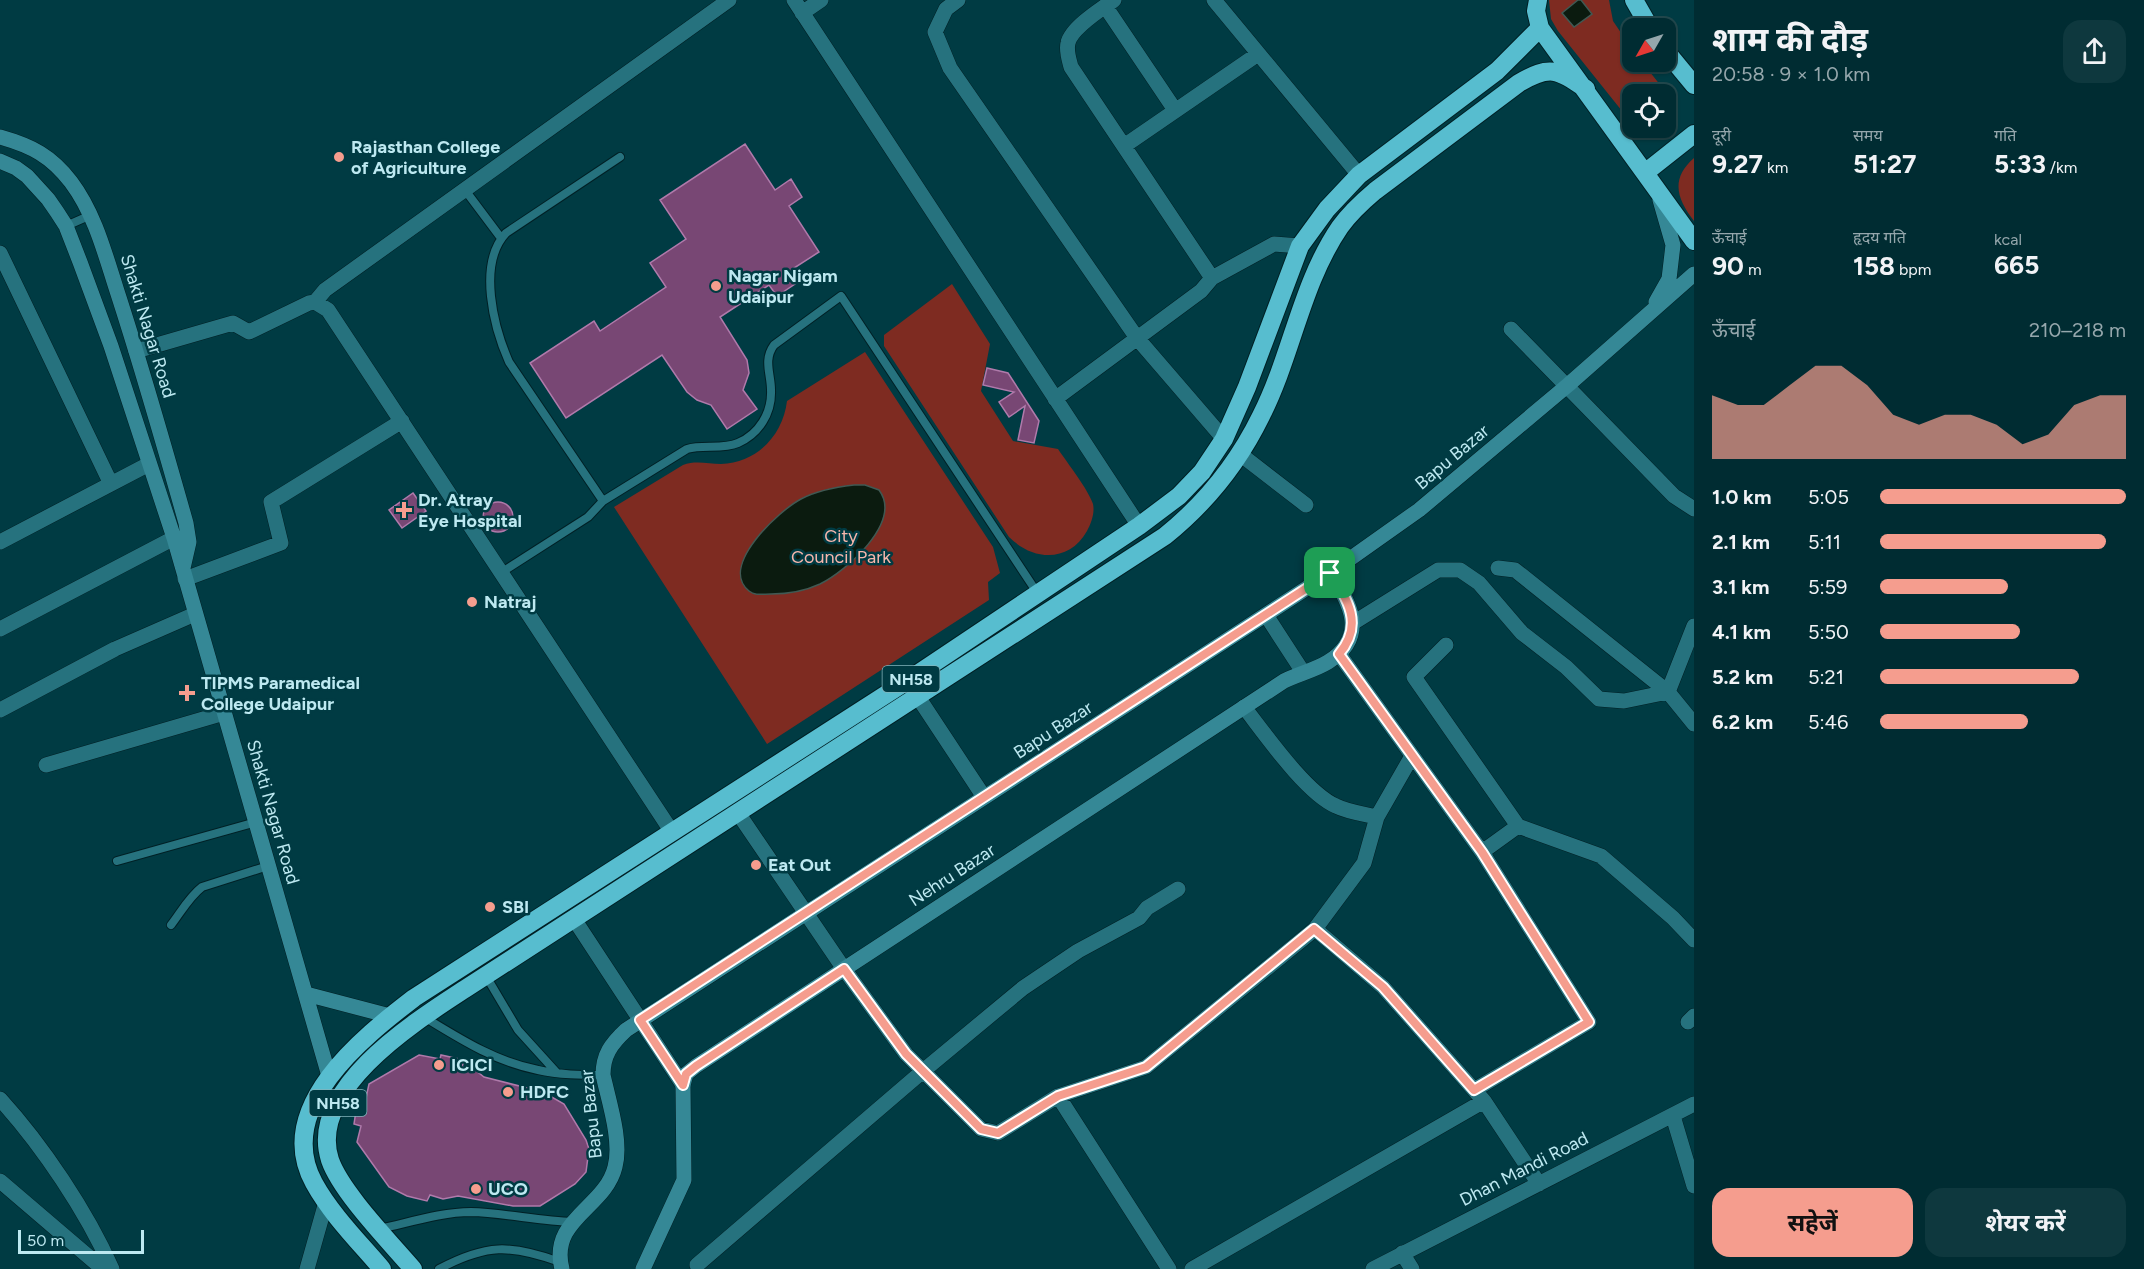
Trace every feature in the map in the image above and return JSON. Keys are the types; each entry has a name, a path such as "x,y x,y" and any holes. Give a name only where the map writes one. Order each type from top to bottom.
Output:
{"highway":[{"path":"1538,0 1536,11 1540,28"},
{"path":"1634,0 1644,18"},
{"name":"NH58","path":"382,1269 326,1202 313,1181 306,1160 305,1126 309,1113 329,1076 362,1041 390,1016 461,967 908,681 1139,526 1191,484 1224,439 1247,387 1300,246 1327,209 1359,175 1497,71 1540,28 1694,241"},
{"path":"1676,63 1694,85"},
{"name":"NH58","path":"413,1269 344,1186 330,1161 327,1147 330,1120 343,1094 383,1048 423,1016 1149,548 1195,509 1224,477 1240,454 1262,415 1306,294 1319,265 1341,226 1356,208 1375,190 1520,83 1536,74 1545,71 1557,72 1568,76 1586,89"},
{"path":"1646,172 1694,134"}],"street":[{"path":"136,351 233,323 249,332 303,305 315,302 325,290 729,0"},
{"path":"821,0 798,6 1139,526"},
{"path":"958,0 946,9 935,32 950,68 1137,338 1224,439"},
{"path":"1214,0 1359,175"},
{"path":"1175,111 1109,3 1073,32 1068,42 1067,54 1071,67 1212,278"},
{"path":"1124,146 1258,54"},
{"name":"Shakti Nagar Road","path":"0,137 30,147 46,156 71,183 91,215 136,351 189,535 184,575"},
{"name":"Shakti Nagar Road","path":"0,161 16,168 36,184 66,226 111,346 174,538 329,1076"},
{"path":"1646,172 1663,207 1673,245 1670,279 1648,315"},
{"path":"1055,399 1201,291 1212,278 1274,244 1300,246"},
{"path":"0,253 111,484"},
{"name":"Bapu Bazar","path":"561,1265 561,1243 565,1232 606,1186 615,1168 617,1148 603,1075 605,1056 609,1048 626,1030 1266,615 1419,510 1568,385 1694,274"},
{"path":"315,302 335,317 672,832"},
{"path":"1511,329 1674,496 1694,509"},
{"path":"184,575 281,543 271,502 402,421"},
{"path":"1240,454 1306,505"},
{"path":"0,542 149,464"},
{"path":"0,629 174,538"},
{"path":"1498,568 1515,570 1668,692 1694,724"},
{"path":"1353,623 1438,570 1460,570 1479,583 1522,633 1566,667 1599,699 1624,701 1668,692"},
{"path":"1192,1269 1479,1096 1589,1022 1482,852 1339,654 1346,646 1353,623 1348,601 1330,573"},
{"path":"0,710 115,649 195,614"},
{"path":"1266,615 1303,672"},
{"path":"1668,692 1694,626"},
{"path":"1446,645 1414,677 1518,826 1601,856 1673,918 1694,940"},
{"name":"Nehru Bazar","path":"683,1085 686,1074 696,1066 1284,681 1326,663 1339,654"},
{"path":"918,697 984,797"},
{"path":"1244,707 1284,758 1311,787 1335,806 1377,817"},
{"path":"46,765 224,713"},
{"path":"738,813 844,969 906,1054 981,1129 998,1133 1058,1096 1146,1067 1314,929 1364,863 1377,817 1412,756"},
{"path":"1482,852 1518,826"},
{"path":"697,1265 1023,988 1078,951 1139,918 1147,908 1178,888"},
{"path":"574,918 683,1085 681,1099 686,1170 684,1180 643,1269"},
{"path":"1314,929 1383,987 1479,1096 1539,1184"},
{"path":"306,994 390,1016"},
{"path":"1058,1096 1169,1269"},
{"path":"0,1100 46,1157 99,1240 111,1269"},
{"name":"Dhan Mandi Road","path":"1373,1269 1694,1104"},
{"path":"1673,1116 1694,1186"},
{"path":"0,1181 104,1269"},
{"path":"307,1269 326,1202"},
{"path":"1402,1253 1412,1269"}],"lane":[{"path":"603,501 519,380 500,343 492,307 491,268 495,246 520,221 620,157"},
{"path":"465,190 501,238"},
{"path":"66,226 91,215"},
{"path":"502,572 588,517 603,501 687,449 698,446 721,447 747,438 765,419 770,405 771,389 767,364 770,351 774,345 841,296 1038,594"},
{"path":"117,861 256,822"},
{"path":"171,925 189,903 193,894 202,887 268,866"},
{"path":"486,975 518,1030 557,1073"},
{"path":"423,1016 479,1049 518,1065 557,1073 603,1075"},
{"path":"379,1229 470,1212 573,1222"},
{"path":"439,1269 465,1257 499,1248 535,1253 561,1265"}],"green space":[{"path":"1549,0 1609,0 1613,21 1622,34 1622,72 1650,72 1659,84 1622,84 1622,111 1551,19"},
{"path":"1694,158 1694,221 1680,197 1679,181 1686,166"},
{"path":"952,284 990,344 981,391 1013,441 1058,449 1093,504 1092,518 1087,531 1071,549 1050,555 1039,554 1029,551 1009,537 884,346 884,335"},
{"name":"City Council Park","path":"865,352 993,547 1000,573 988,582 989,600 767,744 614,507 683,465 697,462 721,464 734,462 757,453 774,436 787,401"}],"shaded area":[{"path":"1581,0 1592,14 1574,27 1562,13"},
{"path":"865,485 879,490 884,503 884,516 878,530 856,557 831,578 808,589 777,594 751,593 741,580 741,568 746,554 767,526 791,505 807,496 827,489"}],"building":[{"name":"Nagar Nigam Udaipur","path":"745,144 775,190 791,179 802,197 789,206 819,252 794,268 801,280 777,296 769,285 720,317 747,360 749,373 743,390 757,409 727,429 711,405 697,400 687,392 662,355 566,418 530,363 594,321 600,331 666,287 650,263 686,239 660,200"},
{"path":"987,368 1008,373 1039,421 1034,443 1018,440 1025,406 1009,417 999,402 1014,392 983,385"},
{"path":"413,493 426,511 402,528 389,510"},
{"path":"498,502 509,506 513,517 509,528 498,532 487,528 483,517 487,506"},
{"path":"419,1055 440,1059 441,1055 464,1060 462,1067 474,1069 484,1077 543,1092 564,1104 589,1149 586,1172 575,1184 540,1206 513,1206 458,1196 443,1199 430,1195 427,1201 407,1196 389,1187 357,1142 361,1126 354,1124 356,1111 363,1112 369,1084"}],"place":[{"name":"Rajasthan College of Agriculture","path":"339,157"},
{"name":"Nagar Nigam Udaipur","path":"716,286"},
{"name":"Dr. Atray Eye Hospital","path":"404,510"},
{"name":"Natraj","path":"472,602"},
{"name":"TIPMS Paramedical College Udaipur","path":"187,693"},
{"name":"Eat Out","path":"756,865"},
{"name":"SBI","path":"490,907"},
{"name":"ICICI","path":"439,1065"},
{"name":"HDFC","path":"508,1092"},
{"name":"UCO","path":"476,1189"}],"route":[{"path":"1330,573 1348,601 1353,623 1346,646 1339,654 1482,852 1589,1022 1474,1090 1383,987 1314,929 1146,1067 1058,1096 998,1133 981,1129 906,1054 844,969 696,1066 686,1074 683,1085 640,1020 1330,573"}]}
